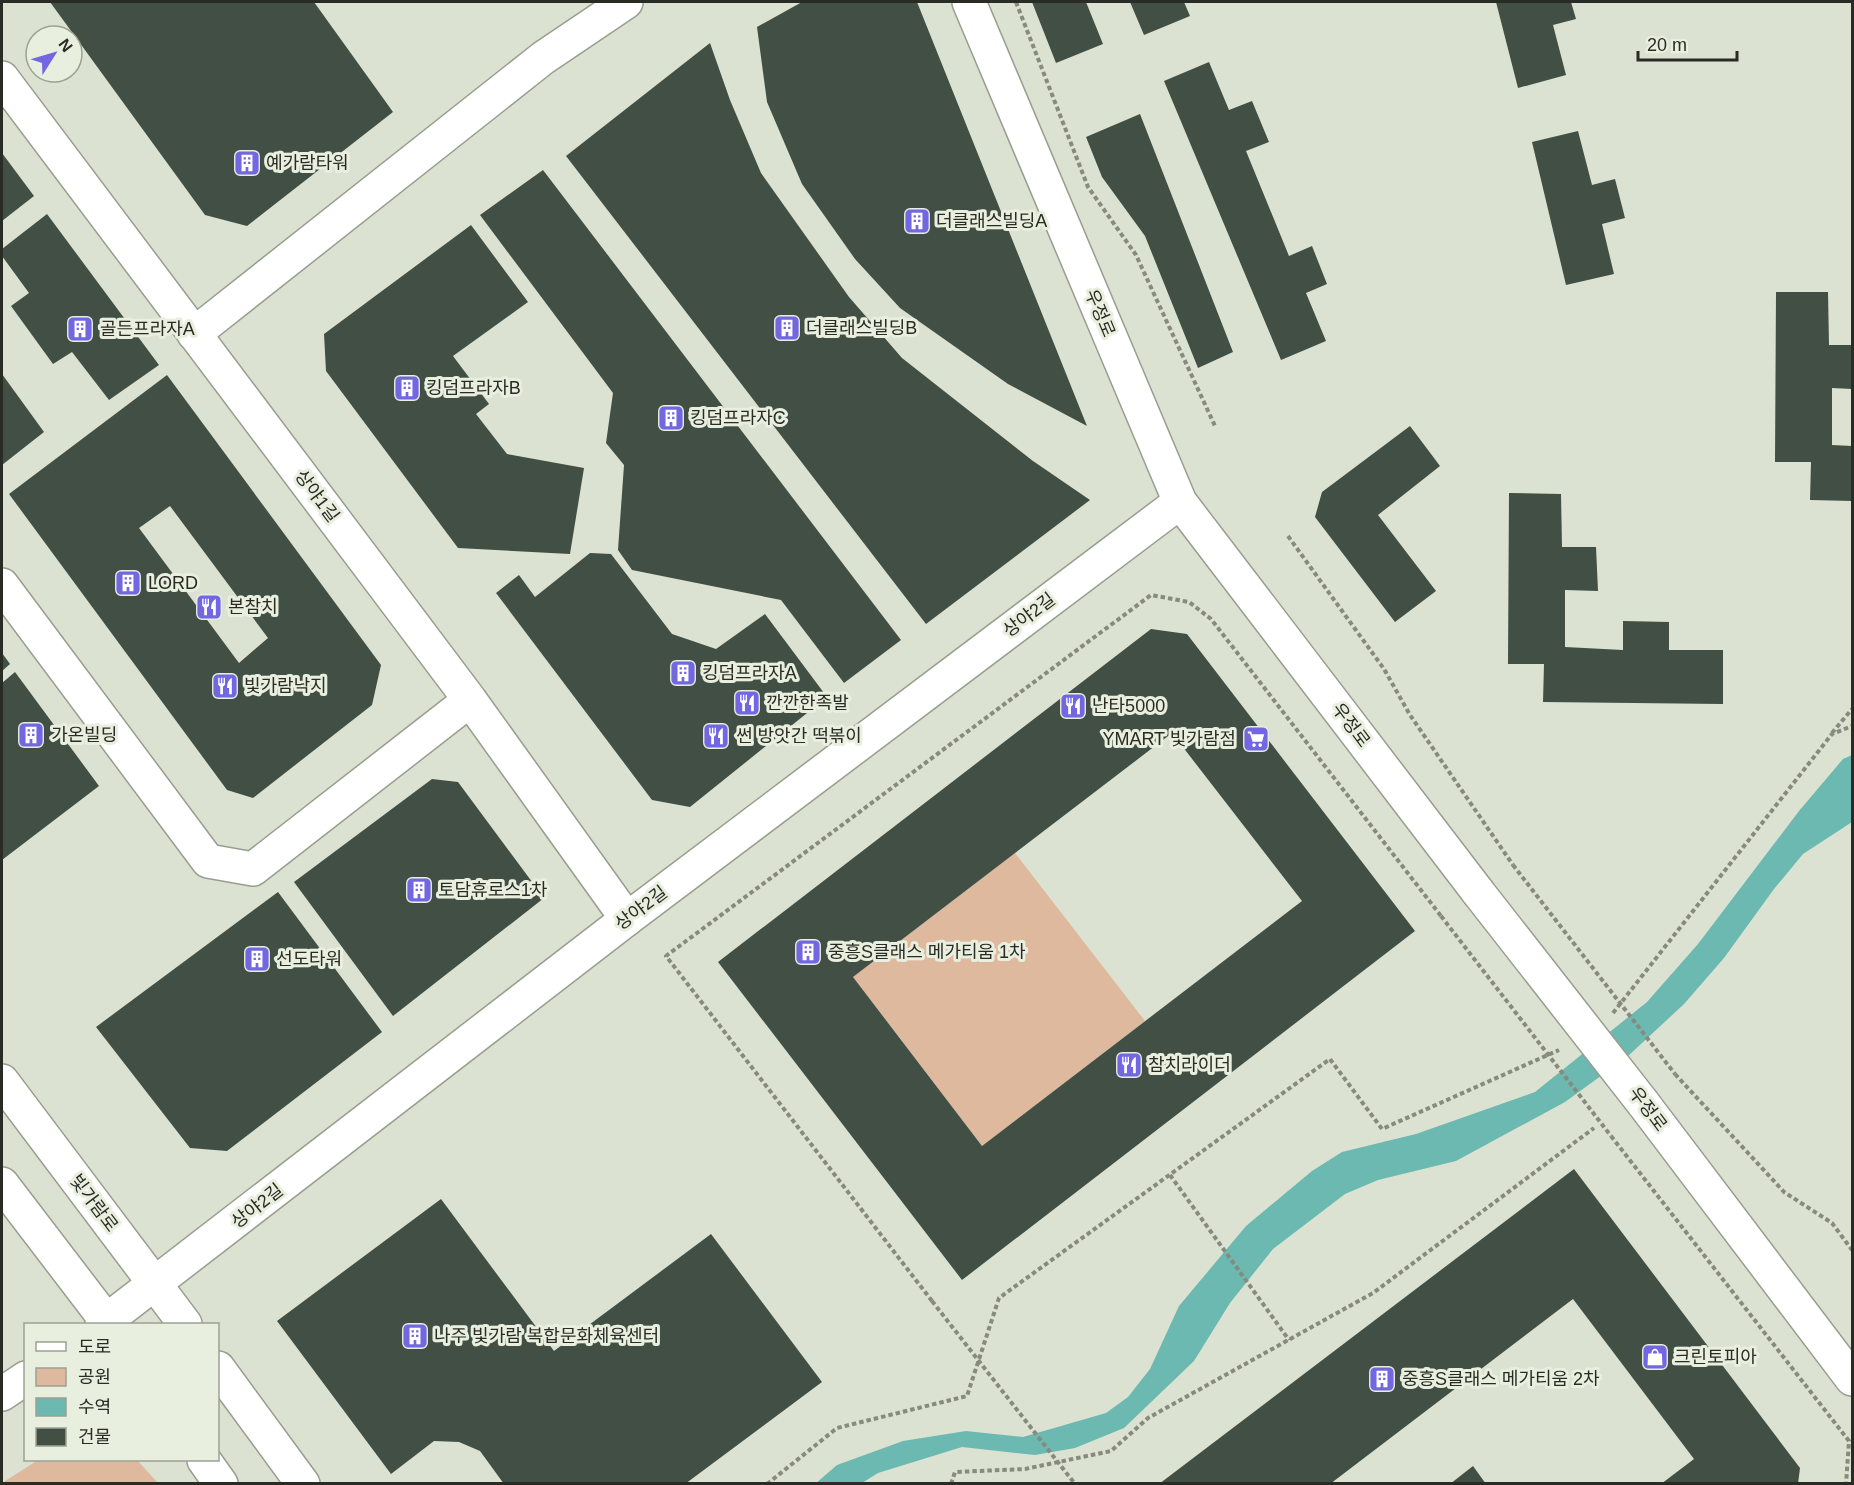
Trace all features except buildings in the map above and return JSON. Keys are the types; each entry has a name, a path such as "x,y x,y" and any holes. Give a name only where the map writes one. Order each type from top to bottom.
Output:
{"street":[{"path":"194,334 543,58 626,2"},
{"name":"우정로","path":"969,2 1180,502 1852,1378"},
{"name":"상야1길","path":"2,78 470,700 627,918"},
{"name":"상야2길","path":"106,1323 627,918 1180,502"},
{"path":"2,585 208,861 253,870 470,700"},
{"name":"빛가람로","path":"2,1081 184,1323"},
{"path":"2,1184 106,1323"},
{"path":"219,1369 303,1484"},
{"path":"2,1394 24,1379"},
{"path":"205,1461 221,1484"}],"path":[{"path":"1016,2 1089,187 1136,255 1215,426"},
{"path":"1288,536 1384,669 1410,715 1513,864 1676,1074 1784,1192 1832,1223 1852,1250"},
{"path":"1076,1484 666,956 1151,595 1189,602 1211,619 1849,1441 1846,1484"},
{"path":"1612,1014 1852,709"},
{"path":"1832,734 1852,726"},
{"path":"767,1484 837,1428 967,1396 999,1298 1330,1059 1382,1129 1566,1047"},
{"path":"951,1484 956,1472 1025,1469 1111,1451 1148,1418 1373,1293 1594,1128"},
{"path":"1170,1175 1289,1340"}],"green space":[{"path":"1015,853 1145,1021 982,1146 853,977"},
{"path":"36,1461 138,1461 158,1483 2,1483"}],"water":[{"path":"1852,755 1852,822 1803,854 1774,889 1724,958 1684,1004 1627,1057 1565,1102 1456,1161 1378,1180 1345,1194 1273,1249 1230,1303 1194,1361 1124,1428 1075,1448 1035,1455 962,1447 878,1473 862,1483 815,1484 837,1465 903,1441 966,1431 1023,1437 1106,1413 1128,1397 1150,1369 1179,1306 1246,1226 1312,1171 1342,1152 1416,1134 1535,1092 1647,1002 1698,944 1799,811 1843,759"}],"place":[{"name":"예가람타워","path":"247,163"},
{"name":"더클래스빌딩A","path":"917,221"},
{"name":"더클래스빌딩B","path":"787,328"},
{"name":"골든프라자A","path":"80,329"},
{"name":"킹덤프라자B","path":"407,388"},
{"name":"킹덤프라자C","path":"671,418"},
{"name":"LORD","path":"128,583"},
{"name":"본참치","path":"209,607"},
{"name":"킹덤프라자A","path":"683,673"},
{"name":"빛가람낙지","path":"225,686"},
{"name":"깐깐한족발","path":"747,703"},
{"name":"난타5000","path":"1073,706"},
{"name":"가온빌딩","path":"31,735"},
{"name":"썬 방앗간 떡볶이","path":"716,736"},
{"name":"YMART 빛가람점","path":"1256,739"},
{"name":"토담휴로스1차","path":"419,890"},
{"name":"중흥S클래스 메가티움 1차","path":"808,952"},
{"name":"선도타워","path":"257,959"},
{"name":"참치라이더","path":"1129,1065"},
{"name":"나주 빛가람 복합문화체육센터","path":"415,1336"},
{"name":"크린토피아","path":"1655,1357"},
{"name":"중흥S클래스 메가티움 2차","path":"1382,1379"}]}
